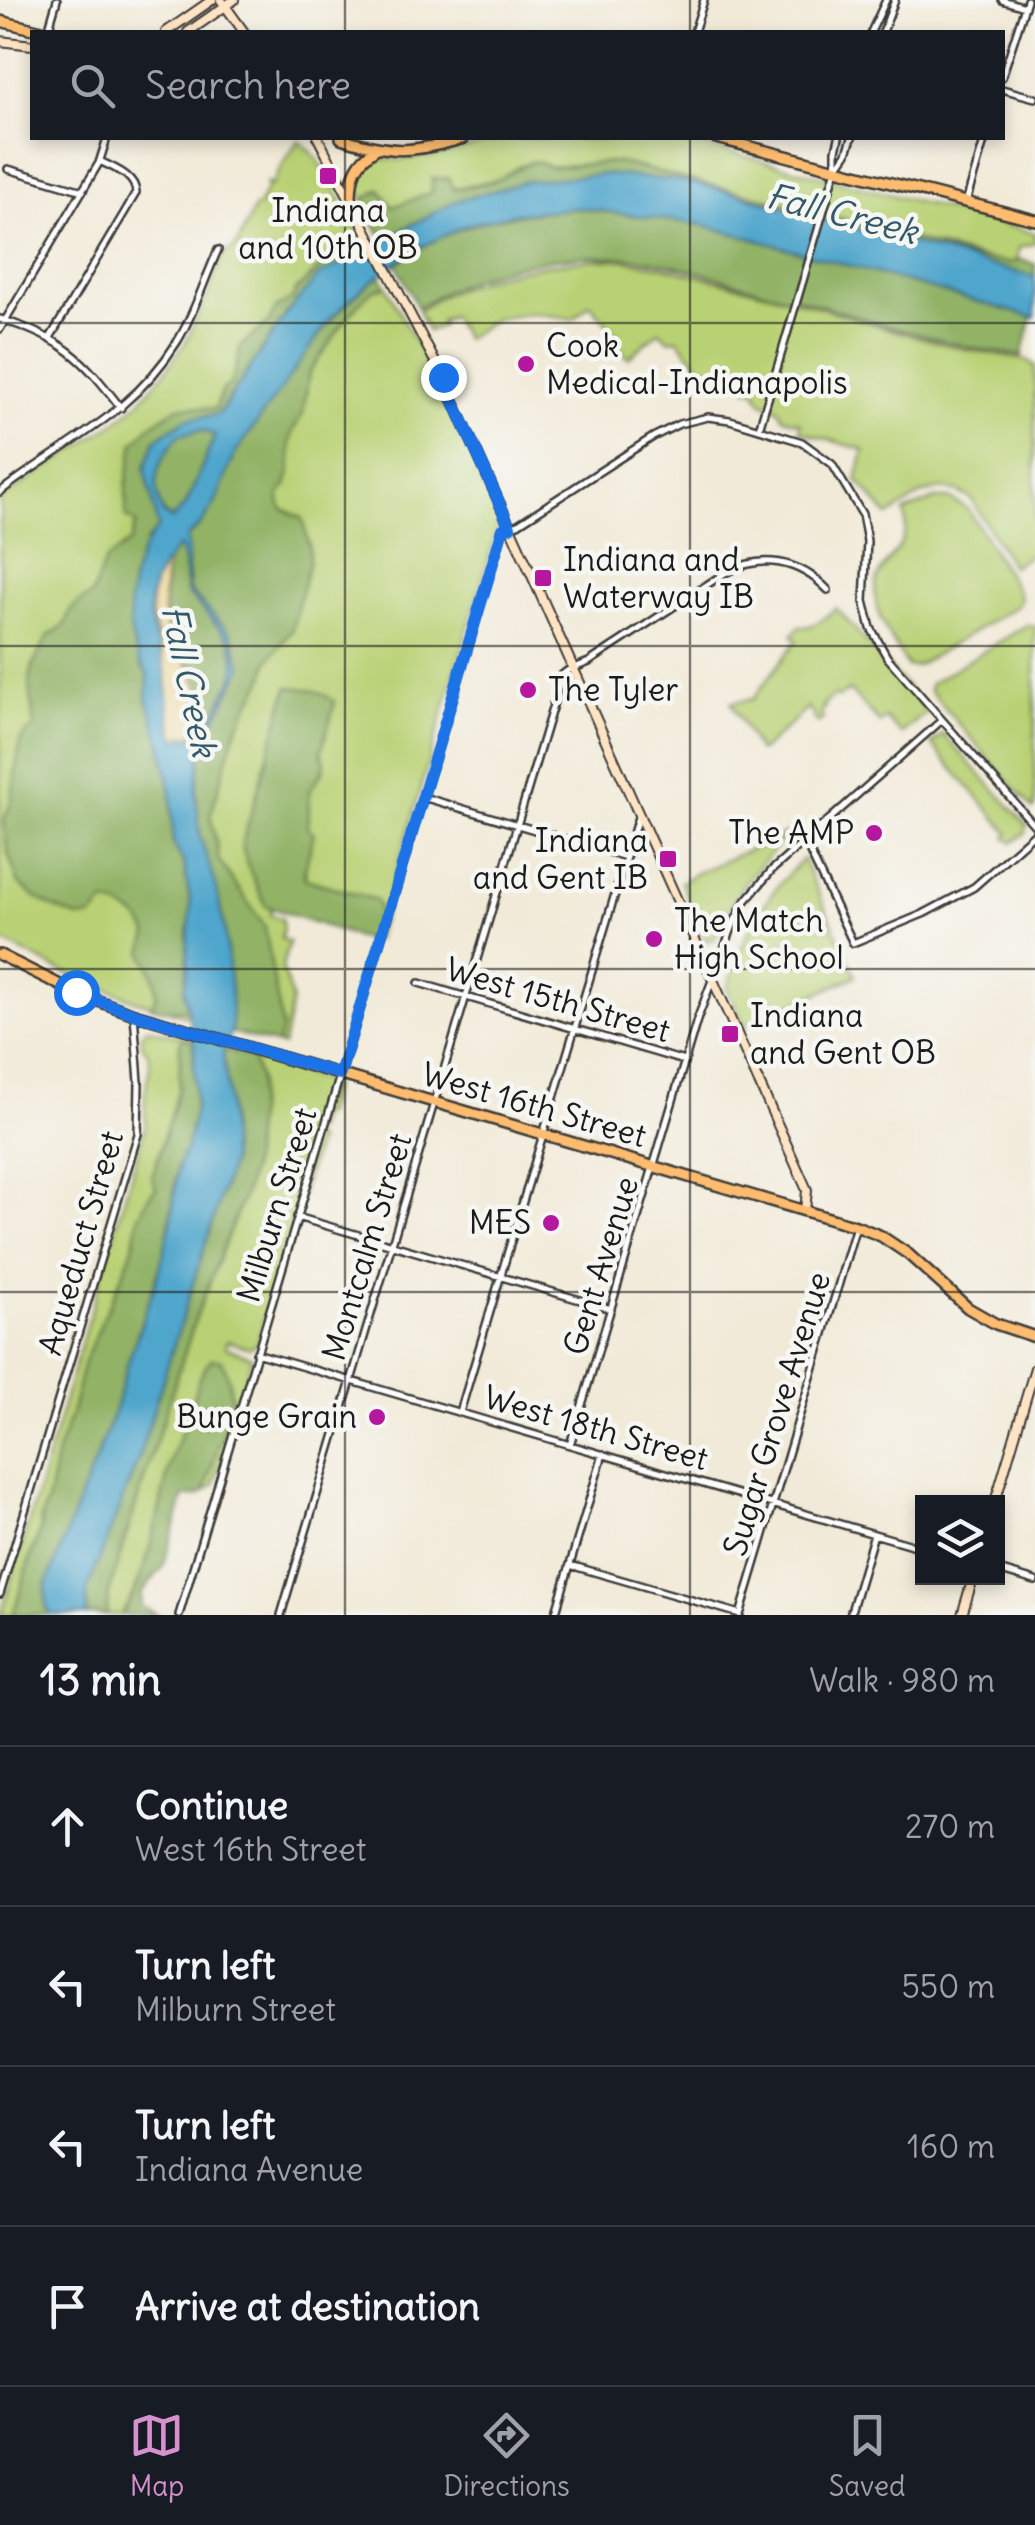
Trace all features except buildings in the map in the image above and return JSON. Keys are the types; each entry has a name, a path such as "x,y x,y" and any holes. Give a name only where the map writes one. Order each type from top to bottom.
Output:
{"main road":[{"path":"169,30 212,0"},
{"path":"190,30 223,3 234,0"},
{"path":"223,3 243,30"},
{"path":"0,21 38,30"},
{"path":"0,41 30,44"},
{"path":"319,140 443,377 806,1190 804,1210"},
{"path":"348,140 377,148 420,150 457,140"},
{"path":"724,140 1035,220"},
{"path":"350,199 355,168 377,148"},
{"name":"West 16th Street","path":"0,955 76,992 134,1014 856,1226 903,1250 968,1308 1005,1328 1035,1337"},
{"path":"997,1495 1035,1368"},
{"path":"962,1615 971,1585"}],"street":[{"path":"48,30 57,0"},
{"path":"695,30 704,0"},
{"path":"872,30 886,0"},
{"path":"884,30 895,0"},
{"path":"1002,0 1026,4 1005,68"},
{"path":"1005,89 1035,98"},
{"path":"0,329 100,161 106,140"},
{"path":"759,429 836,169 838,140"},
{"path":"836,169 851,140"},
{"path":"966,202 984,140"},
{"path":"50,338 135,195 136,186 131,178 100,161"},
{"path":"8,168 82,191"},
{"path":"0,492 121,408 153,376 180,338 218,250"},
{"path":"2,320 50,338 83,361 121,408"},
{"path":"510,527 653,437 679,424 708,418 730,420 802,442 832,464 862,514 867,541 864,601 871,628 888,657 1035,830 974,888 853,943 804,840"},
{"name":"Milburn Street","path":"179,1614 503,529 510,527"},
{"path":"573,668 589,662 725,573 745,564 774,561 792,565 815,576 828,590"},
{"name":"Montcalm Street","path":"281,1615 562,676 573,668"},
{"name":"Gent Avenue","path":"570,1445 684,1061 735,920 772,870 942,720"},
{"path":"423,797 626,856"},
{"path":"460,1412 639,814"},
{"name":"West 15th Street","path":"419,983 684,1061"},
{"name":"Aqueduct Street","path":"0,1594 138,1134 134,1014"},
{"path":"297,1217 611,1309"},
{"name":"Sugar Grove Avenue","path":"740,1615 856,1226"},
{"name":"West 18th Street","path":"256,1352 915,1546"},
{"path":"555,1615 603,1454"},
{"path":"850,1615 874,1534"},
{"path":"570,1565 740,1615"},
{"path":"1005,1572 1035,1581"}],"green space":[{"path":"497,140 685,140 1035,233 1035,243 1019,248 1017,261 1000,263 819,212 617,162 551,167 535,161 499,179 452,189 448,178 432,192 392,208 379,190 363,200 358,178 368,158 433,156"},
{"path":"298,141 317,159 336,190 367,250 364,251 381,288 386,286 425,357 500,519 376,940 369,941 376,900 305,879 310,789 324,770 321,752 335,702 246,863 266,906 272,908 270,915 282,919 281,939 289,942 282,967 292,1000 283,1046 135,1000 61,971 0,940 0,499 116,422 164,373 185,343 222,255 236,247 267,188 266,183 272,185"},
{"path":"535,161 551,167 617,162 819,212 971,257 1011,263 1018,259 1035,264 1035,277 681,181 604,174 454,202 383,240 363,200 380,190 393,207 432,192 432,179 449,178 453,189 469,187 496,180"},
{"path":"580,208 704,225 1032,317 1022,356 894,328 680,267 617,257 567,258 513,267 462,284 418,308 396,264 440,238 484,222"},
{"path":"358,241 367,250 318,276 287,313 218,414 186,419 156,439 145,468 159,528 146,541 139,663 148,675 147,698 171,792 173,842 184,864 191,906 184,988 188,1009 164,1010 151,1006 156,986 143,952 148,934 137,917 105,903 92,917 79,918 50,906 19,884 8,853 4,820 11,803 20,742 34,728 29,681 33,665 48,636 64,626 78,603 92,595 105,561 130,542 136,523 126,517 126,485 134,443 178,407 215,409 223,390 232,382 241,346 337,251"},
{"path":"601,259 664,267 968,350 1027,360 1035,366 1035,552 1012,566 971,499 956,491 941,489 922,494 888,516 857,480 864,450 800,431 801,423 784,418 778,409 761,401 757,392 698,364 678,339 670,340 659,331 628,358 612,339 617,335 590,304 573,319 534,313 495,319 465,339 452,316 441,321 442,326 428,331 418,311 445,294 502,274"},
{"path":"380,275 386,286 364,298 309,373 303,413 290,443 291,469 279,503 302,518 309,562 292,630 269,660 262,683 234,736 211,814 218,859 265,927 282,1028 278,1045 230,1032 225,931 200,837 196,793 202,746 242,668 232,635 189,590 187,537 211,507 237,450 304,355 339,312"},
{"path":"202,430 215,435 186,505 172,519 157,499 155,481 159,464 179,435"},
{"path":"935,499 951,499 968,509 1020,598 1018,605 915,667 907,666 886,630 875,592 881,571 904,537 904,512"},
{"path":"179,545 187,592 231,641 235,660 235,675 199,740 192,736 197,727 191,667 165,621 167,560"},
{"path":"836,608 928,711 901,734 886,718 880,723 849,690 823,705 823,719 818,723 808,708 758,751 731,703 753,699 797,640 792,635 799,627 815,624"},
{"path":"1027,625 1035,626 1033,809 929,690 931,683"},
{"path":"288,687 319,692 335,702 321,752 323,770 310,789 307,828 314,833 305,879 376,900 380,913 369,941 266,906 246,859 242,844"},
{"path":"943,734 1027,825 1026,832 1013,843 1006,838 1009,833 931,744"},
{"path":"788,833 740,889 714,939 706,941 681,882"},
{"path":"803,859 856,976 745,1026 727,989 748,934 765,904"},
{"path":"147,1028 183,1037 179,1088 163,1139 156,1188 138,1218 128,1262 84,1362 57,1452 41,1528 13,1615 1,1615 145,1128 150,1061 141,1044 141,1034"},
{"path":"182,1037 193,1040 195,1109 178,1165 165,1253 116,1407 46,1586 50,1615 13,1615 41,1529 57,1452 84,1362 128,1262 138,1218 156,1188 152,1177 179,1088"},
{"path":"225,1050 252,1057 259,1080 246,1189 196,1317 122,1548 106,1615 87,1615 86,1591 138,1460 231,1162"},
{"path":"252,1057 329,1082 323,1105 333,1085 325,1114 309,1135 317,1141 257,1344 249,1348 227,1341 225,1347 252,1357 214,1485 204,1492 222,1434 186,1423 133,1595 121,1615 106,1615 122,1548 196,1317 246,1189 259,1080"},
{"path":"211,1359 222,1360 232,1404 204,1492 184,1496 163,1567 142,1592 141,1607 158,1615 121,1615 140,1578 173,1453 199,1379"}],"sand":[{"path":"167,560 164,616 172,639 195,677 202,704 192,736 176,739 151,604 152,590"}],"water":[{"name":"Fall Creek","path":"604,174 681,181 740,194 1035,277 1035,318 704,225 580,208 512,214 465,226 414,250 365,286 331,318 235,454 215,504 187,537 189,590 232,635 242,668 202,746 196,793 200,837 225,931 231,992 232,1028 223,1055 231,1162 138,1460 87,1591 87,1615 50,1615 46,1586 116,1407 159,1272 178,1165 195,1109 194,1047 184,988 191,906 184,864 173,842 171,792 147,698 148,675 133,641 130,621 138,560 158,528 145,468 156,439 186,419 219,414 287,313 318,276 454,202 526,181","holes":["202,430 215,436 186,505 172,519 163,514 159,502 157,481 161,463 179,435","179,546 187,592 231,641 235,660 235,675 198,740 184,736 176,739 165,670 150,617 157,578"]}],"place":[{"name":"Indiana and 10th OB","path":"328,176"},
{"name":"Cook Medical-Indianapolis","path":"526,364"},
{"name":"Indiana and Waterway IB","path":"543,578"},
{"name":"The Tyler","path":"528,690"},
{"name":"The AMP","path":"874,833"},
{"name":"Indiana and Gent IB","path":"668,859"},
{"name":"The Match High School","path":"654,939"},
{"name":"Indiana and Gent OB","path":"730,1034"},
{"name":"MES","path":"551,1223"},
{"name":"Bunge Grain","path":"377,1417"}],"route":[{"path":"76,992 134,1014 340,1074 503,529 510,527 443,377"}]}
